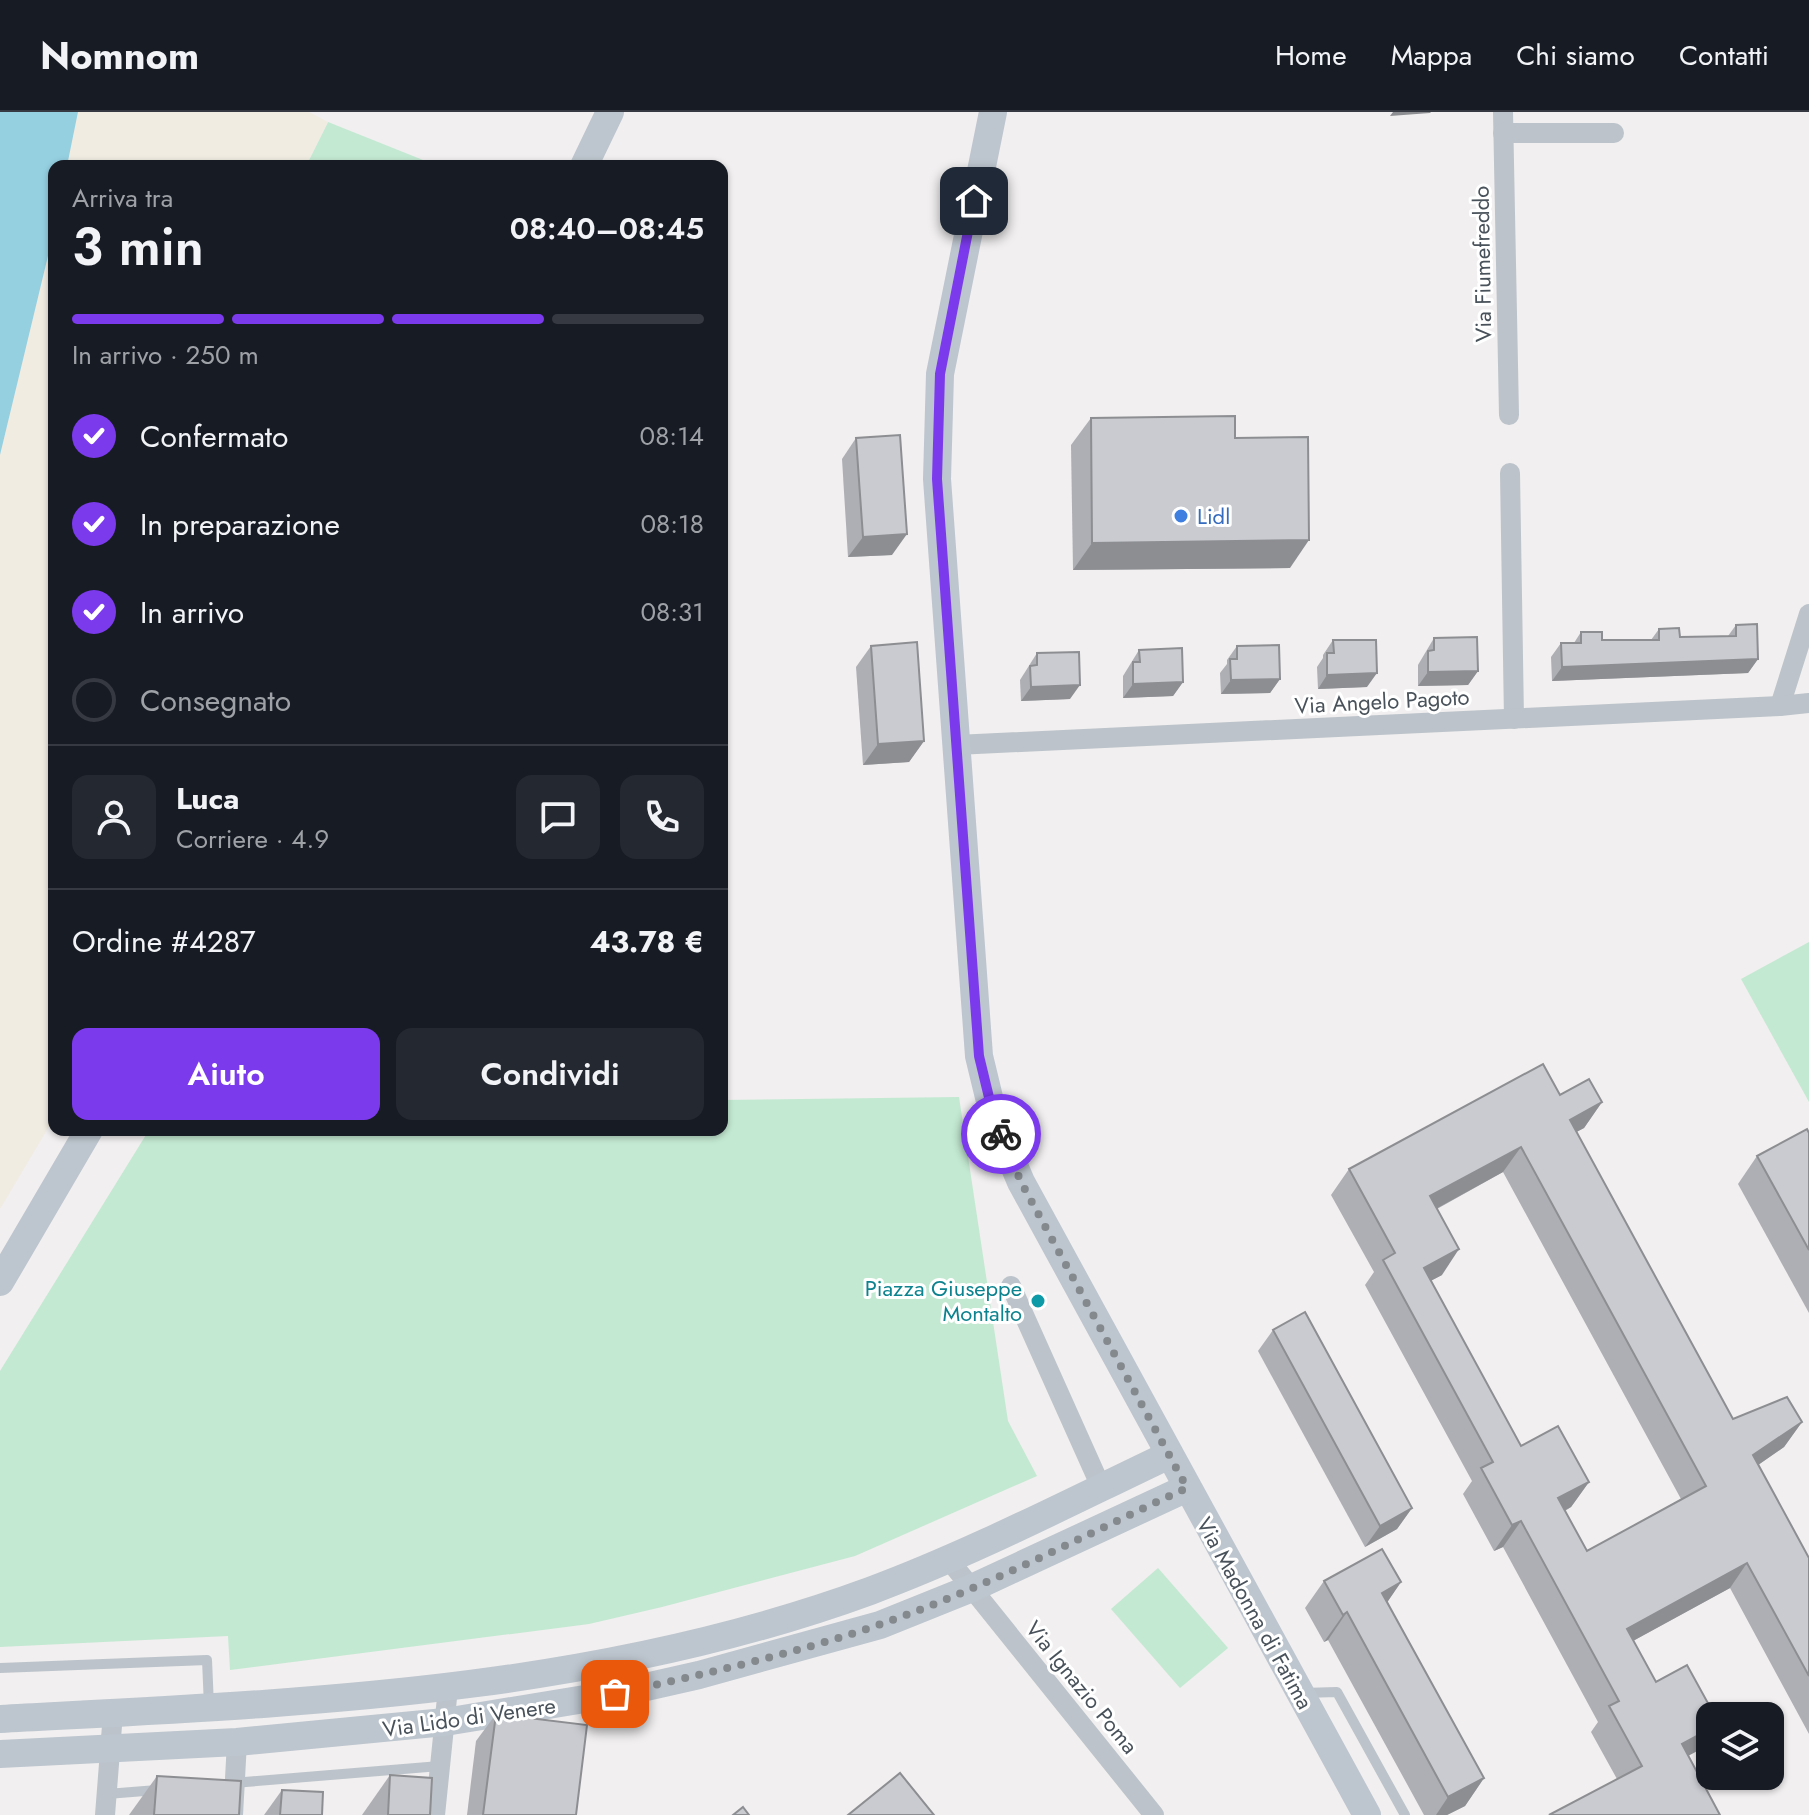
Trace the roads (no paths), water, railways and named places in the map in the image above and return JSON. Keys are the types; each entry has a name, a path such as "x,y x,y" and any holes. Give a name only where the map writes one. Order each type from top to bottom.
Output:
{"street":[{"path":"587,160 610,112"},
{"name":"Via Madonna di Fatima","path":"993,112 940,374 937,479 979,1056 994,1118 1021,1182 1367,1815"},
{"name":"Via Fiumefreddo","path":"1503,112 1509,415"},
{"path":"1503,133 1614,133"},
{"path":"1510,473 1514,719"},
{"path":"1780,706 1809,614"},
{"name":"Via Angelo Pagoto","path":"956,745 1809,703"},
{"path":"0,1282 85,1136"},
{"path":"1011,1286 1101,1487"},
{"name":"Via Lido di Venere","path":"0,1719 209,1708 448,1688 561,1672 643,1656 720,1637 867,1591 949,1560 1169,1455"},
{"name":"Via Lido di Venere","path":"0,1754 237,1742 445,1722 615,1694 699,1675 880,1625 972,1588 1187,1488"},
{"name":"Via Ignazio Poma","path":"949,1560 1154,1815"},
{"path":"435,1815 448,1688"},
{"path":"105,1815 113,1713"},
{"path":"233,1815 228,1784 237,1742"}],"lane":[{"path":"0,1668 207,1660 209,1708"},
{"path":"1298,1693 1337,1692 1405,1815"},
{"path":"228,1784 441,1766"},
{"path":"107,1794 164,1789"}],"water":[{"path":"0,112 78,112 68,160 48,160 48,256 0,455"}],"place":[{"name":"Lidl","path":"1181,516"},
{"name":"Piazza Giuseppe Montalto","path":"1038,1301"}]}
